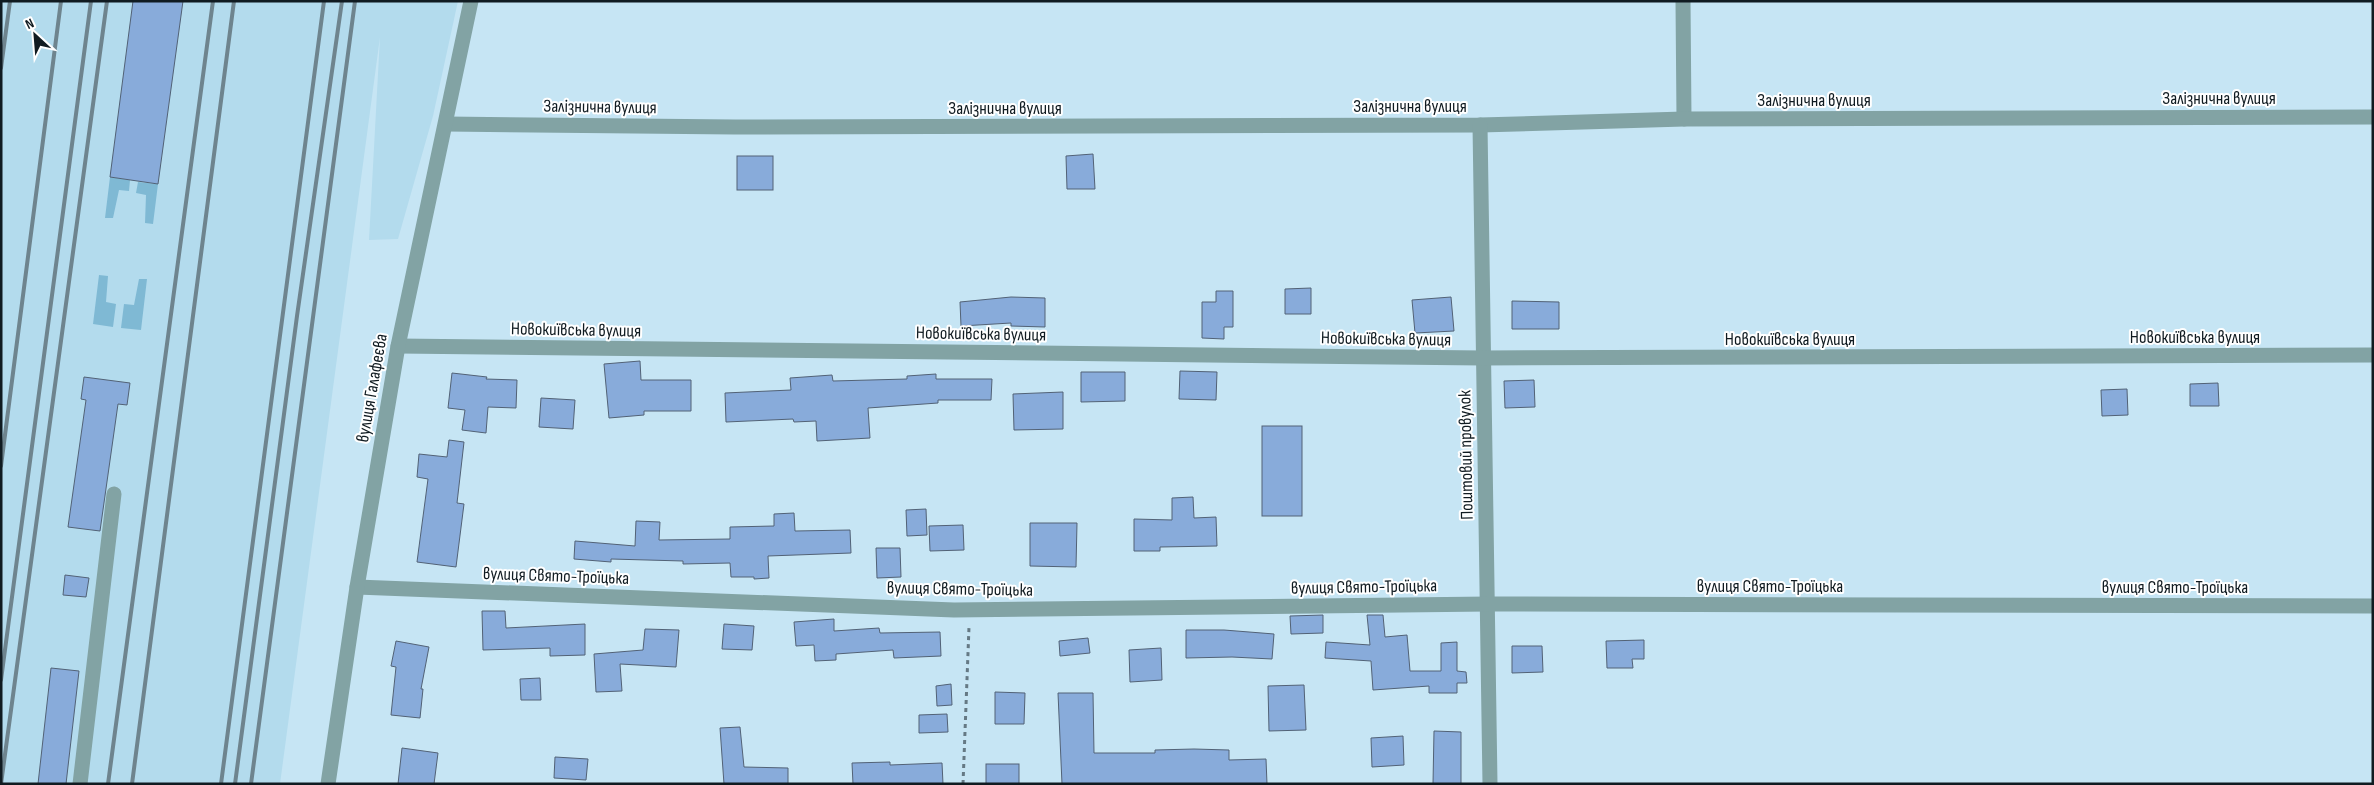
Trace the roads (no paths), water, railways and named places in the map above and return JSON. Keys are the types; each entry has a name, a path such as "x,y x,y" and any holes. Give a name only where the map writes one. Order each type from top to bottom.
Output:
{"street":[{"name":"вулиця Галафеєва","path":"328,784 357,587 398,346 471,1"},
{"path":"1683,1 1684,119"},
{"name":"Залізнична вулиця","path":"446,124 735,127 1480,125 1684,119 2373,117"},
{"name":"Поштовий провулок","path":"1480,125 1489,604 1490,784"},
{"name":"Новокиївська вулиця","path":"398,346 1483,358 2373,355"},
{"path":"80,784 114,494"},
{"name":"вулиця Свято-Троїцька","path":"357,587 970,610 1489,604 2373,606"}],"railway":[{"path":"1,68 10,1"},
{"path":"1,466 61,1"},
{"path":"1,680 91,1"},
{"path":"1,784 107,1"},
{"path":"108,784 213,1"},
{"path":"132,784 234,1"},
{"path":"221,784 324,1"},
{"path":"235,784 297,316 342,1"},
{"path":"251,784 355,1"}]}
